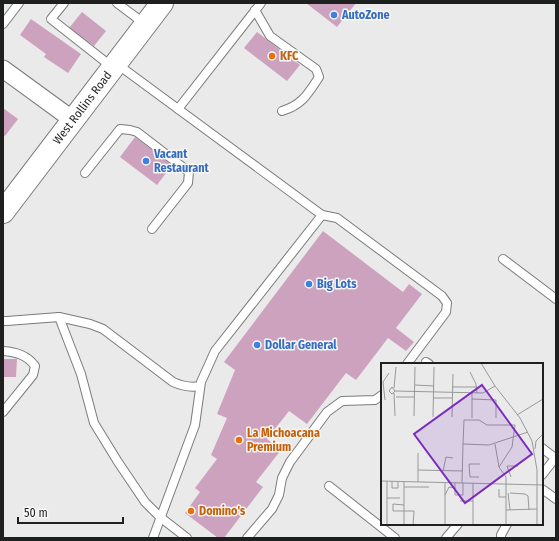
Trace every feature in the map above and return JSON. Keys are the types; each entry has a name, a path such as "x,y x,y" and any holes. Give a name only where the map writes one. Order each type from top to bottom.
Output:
{"main road":[{"name":"West Rollins Road","path":"3,212 162,3"}],"street":[{"path":"3,69 73,120"}],"lane":[{"path":"3,24 19,3"},
{"path":"64,3 51,19 115,66 178,109 322,215 336,218 442,296 447,303 446,312 409,363"},
{"path":"121,4 146,25"},
{"path":"178,109 258,6"},
{"path":"258,6 270,36 316,70 319,77 305,98 293,108 282,111"},
{"path":"85,173 120,129 138,132 189,172 188,183 152,229"},
{"path":"153,538 195,424 201,382 215,351 322,215"},
{"path":"503,259 556,299"},
{"path":"3,321 7,322 59,316 90,324 103,329 173,382 184,386 200,386"},
{"path":"59,316 81,374 94,423 118,462 146,502 160,517 187,538"},
{"path":"3,351 23,355 31,360 35,366 33,375 3,412"},
{"path":"248,538 272,509 278,495 282,478 290,462 327,412 342,401 375,400 381,396"},
{"path":"543,449 556,458 543,474"},
{"path":"329,486 395,538"},
{"path":"543,490 556,499"},
{"path":"446,538 457,525"},
{"path":"501,538 506,525"}],"building":[{"name":"AutoZone","path":"306,3 356,3 337,27"},
{"path":"82,12 106,31 94,46 69,28"},
{"path":"31,19 81,54 68,73 44,57 46,54 20,35"},
{"name":"KFC","path":"257,32 300,65 287,81 244,48"},
{"path":"3,108 18,119 5,136 3,135"},
{"name":"Vacant Restaurant","path":"135,137 172,165 157,185 120,157"},
{"path":"323,231 403,292 409,284 422,294 396,328 414,342 406,351 388,338 356,380 346,373 307,424 289,411 267,439 281,450 256,482 263,487 224,538 218,538 185,513 200,492 195,488 217,459 211,455 227,418 217,414 235,370 224,362"},
{"path":"3,359 17,359 16,377 3,377"}],"place":[{"name":"AutoZone","path":"334,15"},
{"name":"KFC","path":"272,56"},
{"name":"Vacant Restaurant","path":"146,161"},
{"name":"Big Lots","path":"309,284"},
{"name":"Dollar General","path":"257,345"},
{"name":"La Michoacana Premium","path":"239,440"},
{"name":"Domino's","path":"191,511"}]}
